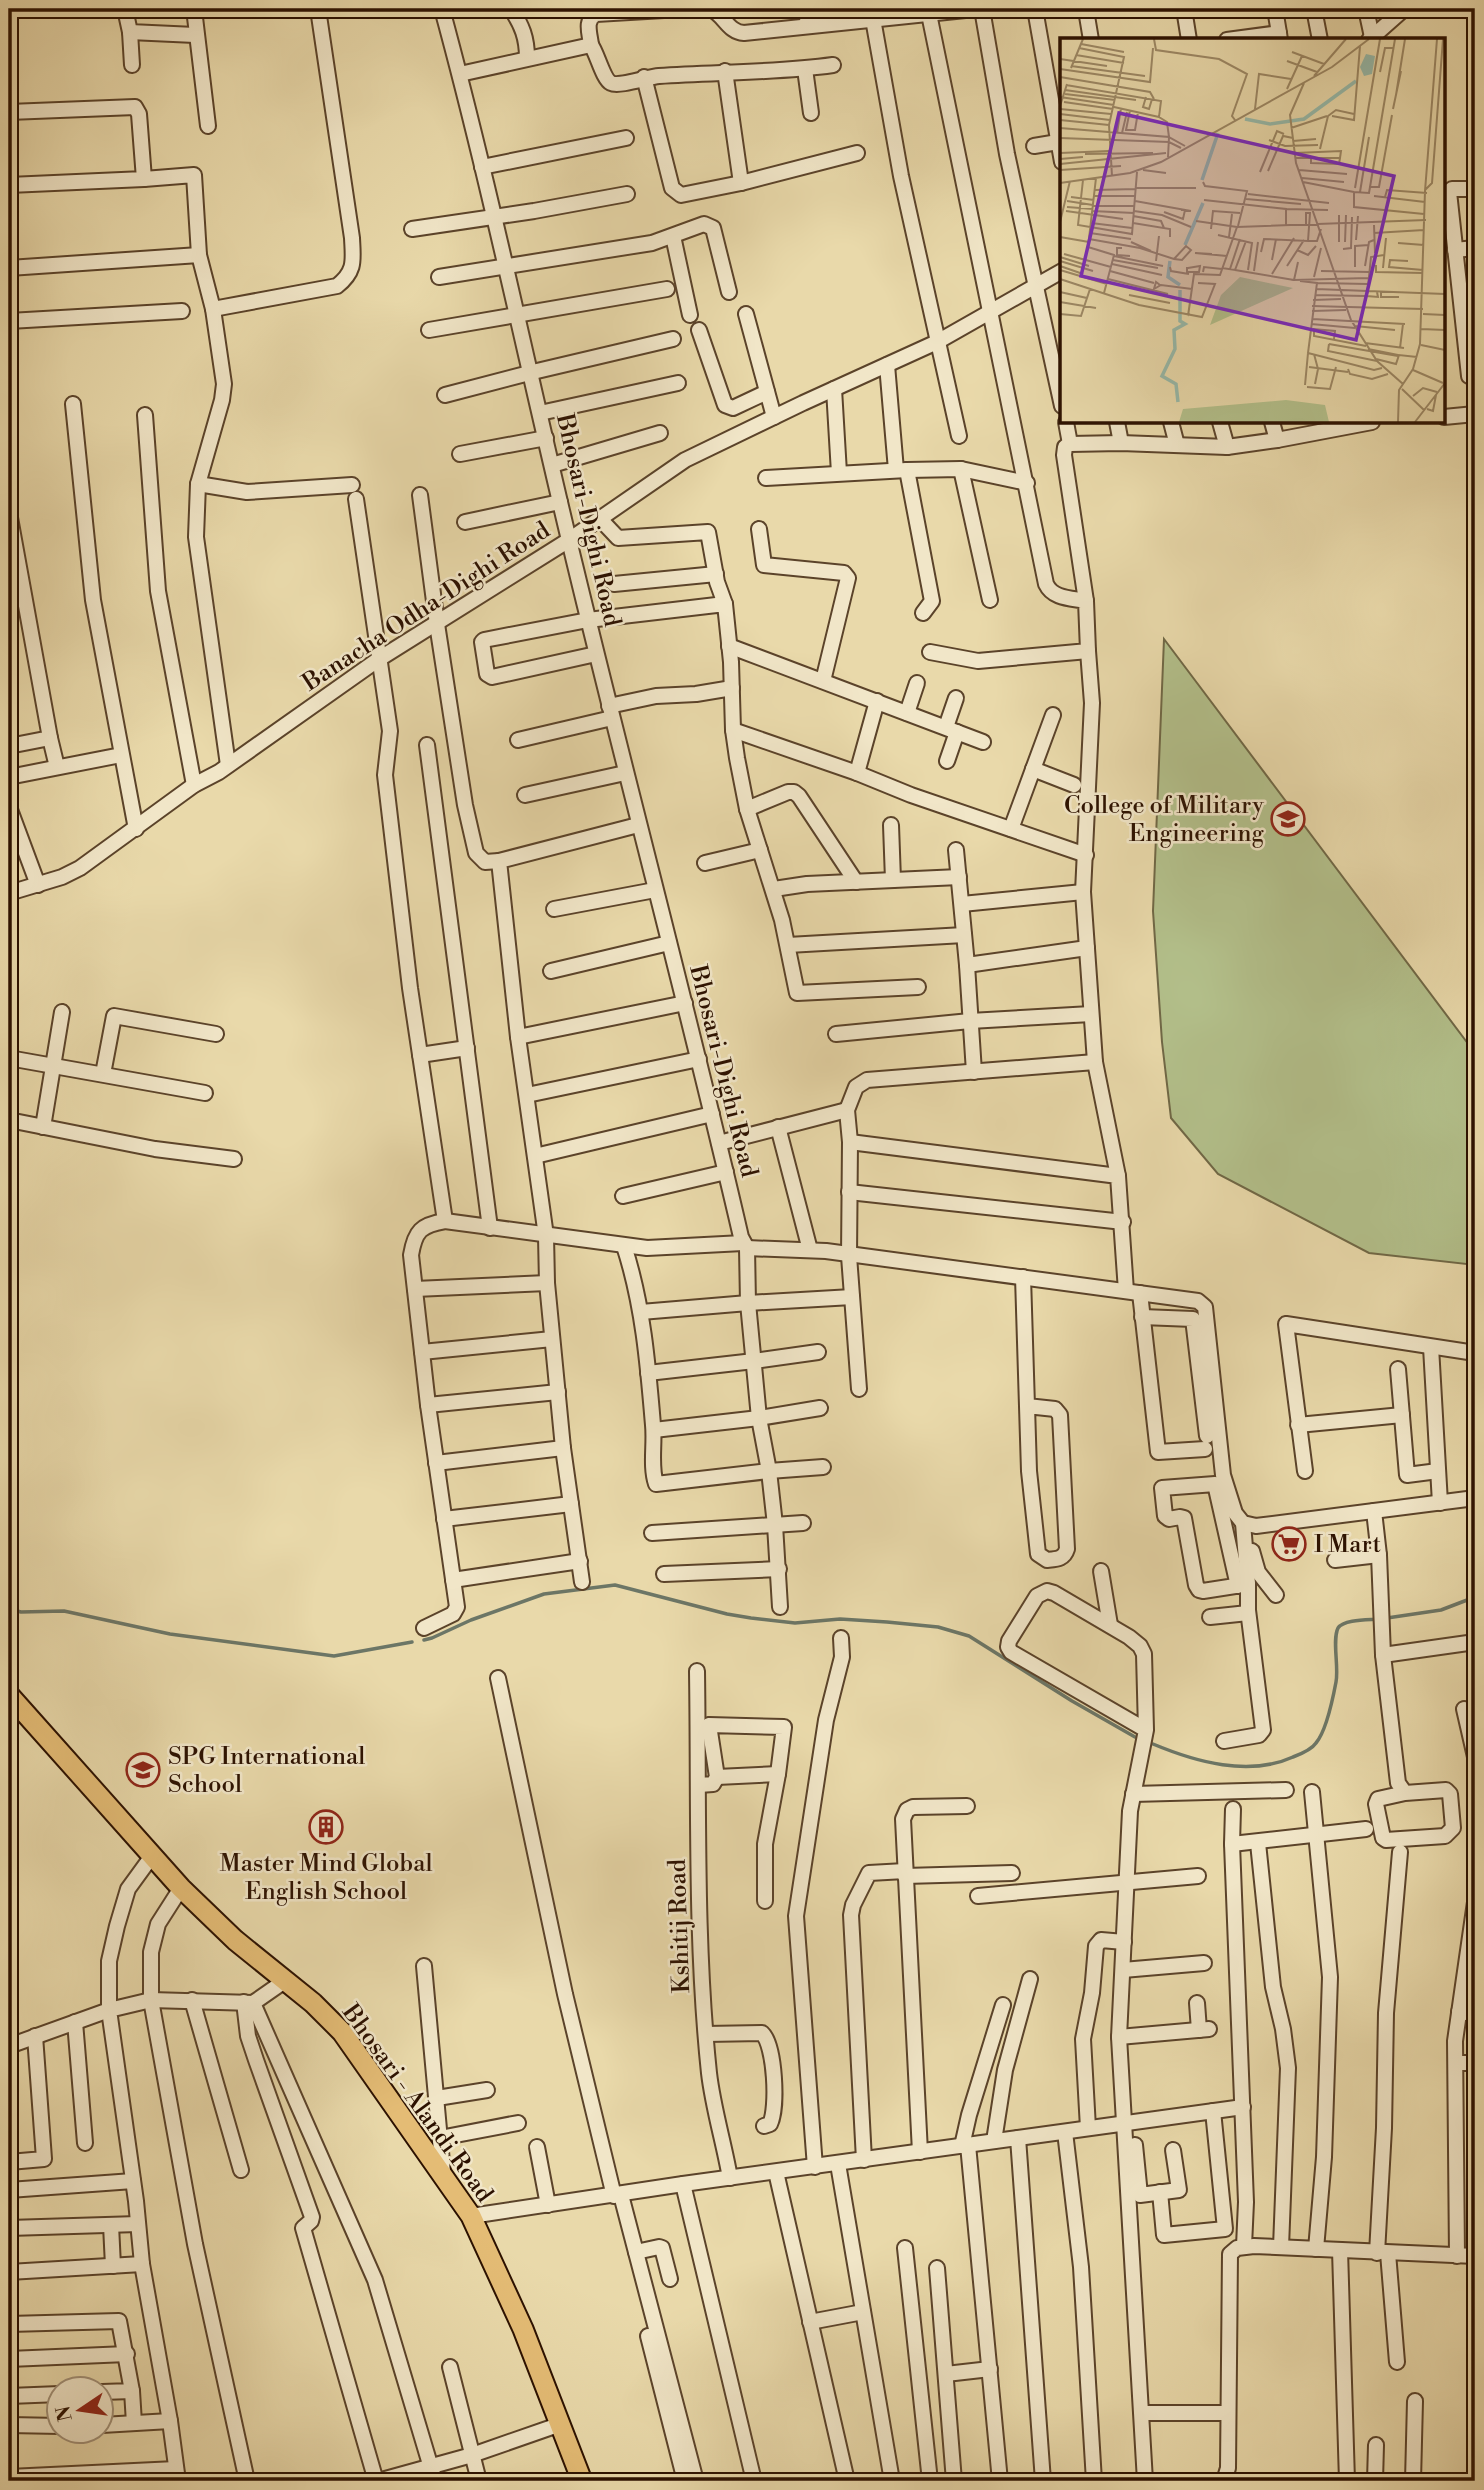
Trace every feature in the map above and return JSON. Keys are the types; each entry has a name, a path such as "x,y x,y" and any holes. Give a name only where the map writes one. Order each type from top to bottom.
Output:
{"main road":[{"name":"Bhosari - Alandi Road","path":"9,1695 181,1888 235,1940 313,2003 342,2032 471,2216 523,2329 582,2481"}],"street":[{"path":"125,9 130,32 132,65"},
{"path":"194,9 208,126"},
{"path":"213,309 337,286 347,278 353,265 318,9"},
{"name":"Bhosari-Dighi Road","path":"442,9 518,314 610,712 745,1245 759,1418 775,1525 780,1607"},
{"path":"511,9 520,22 527,41 527,58"},
{"path":"681,9 638,10 591,16 588,22 591,45 605,78 610,83 644,77 805,69 833,65"},
{"path":"711,9 718,12 737,33 975,9"},
{"path":"806,9 808,26"},
{"path":"982,9 1007,154 1060,396"},
{"path":"1035,9 1060,152"},
{"path":"1184,9 1189,38"},
{"path":"1254,38 1280,36 1275,9"},
{"path":"1314,9 1320,38"},
{"path":"1366,9 1370,38"},
{"path":"1371,38 1404,9"},
{"path":"1086,10 1091,38"},
{"path":"929,13 989,313 1049,591 1055,595 1086,600"},
{"path":"873,19 901,176 959,436"},
{"path":"1386,25 1389,38"},
{"path":"130,32 195,35"},
{"path":"460,74 591,45"},
{"path":"805,69 811,113"},
{"path":"724,71 741,183"},
{"path":"644,77 672,188 681,195 741,183 857,153"},
{"path":"9,112 135,107 139,114 144,179"},
{"path":"482,167 626,138"},
{"path":"1034,146 1058,142"},
{"path":"9,186 194,175 200,255 213,309 224,384 198,484 196,537 228,765"},
{"path":"1475,189 1449,190 1455,250 1469,315 1469,376 1475,379"},
{"path":"412,229 627,194"},
{"path":"205,223 215,284 209,291"},
{"path":"439,277 653,243 704,225 713,228 729,292"},
{"path":"673,236 690,315"},
{"path":"1455,250 1475,248"},
{"path":"9,268 200,255"},
{"name":"Banacha Odha-Dighi Road","path":"9,892 62,877 79,867 379,659 569,540 685,460 937,342 1060,272"},
{"path":"429,330 667,289"},
{"path":"9,321 182,312"},
{"path":"746,314 774,417"},
{"path":"699,330 725,405 733,408 767,392"},
{"path":"445,395 673,339"},
{"path":"887,365 901,470 932,601 923,613"},
{"path":"540,413 678,383"},
{"path":"834,389 839,474"},
{"path":"73,404 93,600 136,829"},
{"path":"1446,417 1475,414"},
{"path":"145,415 158,591 194,785"},
{"path":"1066,424 1070,444"},
{"path":"1117,424 1121,443"},
{"path":"1172,424 1177,445"},
{"path":"1221,424 1227,447"},
{"path":"1273,424 1277,440"},
{"path":"1142,1317 1193,1319 1206,1443 1158,1452 1142,1317 1133,1292 1118,1177 1095,1062 1083,892 1092,703 1086,600 1065,447 1070,444 1121,443 1227,447 1277,440 1319,427 1351,424"},
{"path":"552,465 660,433"},
{"path":"460,454 546,438"},
{"path":"766,478 961,469 1027,483"},
{"path":"961,469 990,600"},
{"path":"198,484 247,492 354,492 390,731 385,775 420,1055 445,1221"},
{"path":"420,495 465,805 476,853 485,862 499,861 638,825"},
{"path":"465,522 560,502"},
{"path":"9,512 57,767"},
{"path":"600,519 618,538 708,532 725,604 733,730 747,809 774,888 797,992 918,986"},
{"path":"759,529 764,565 844,573 848,578 823,681"},
{"path":"614,584 716,574"},
{"path":"596,654 492,677 487,674 481,645 484,640 588,620 725,604"},
{"path":"729,646 983,742"},
{"path":"930,652 978,661 1088,651"},
{"path":"907,713 917,683"},
{"path":"518,740 656,696 696,694 732,688"},
{"path":"947,761 957,698"},
{"path":"856,773 877,701"},
{"path":"1011,829 1053,715"},
{"path":"733,730 1086,855"},
{"path":"9,746 50,738"},
{"path":"427,745 490,1228"},
{"path":"9,776 121,755"},
{"path":"1033,769 1074,785"},
{"path":"525,795 625,773"},
{"path":"747,809 794,792 856,882"},
{"path":"9,807 38,885"},
{"path":"891,825 893,880"},
{"path":"705,863 760,850"},
{"path":"956,850 974,1072"},
{"path":"499,861 518,1037 546,1236 547,1283 563,1448 582,1583"},
{"path":"774,888 959,877"},
{"path":"554,909 655,890"},
{"path":"962,904 1083,892"},
{"path":"788,944 964,934"},
{"path":"551,971 669,943"},
{"path":"967,965 1087,948"},
{"path":"518,1037 685,1003"},
{"path":"43,1126 62,1012"},
{"path":"836,1034 970,1021 1091,1014"},
{"path":"103,1074 114,1016 216,1034"},
{"path":"420,1055 467,1048"},
{"path":"9,1058 205,1093"},
{"path":"527,1095 699,1059"},
{"path":"859,1389 849,1256 850,1142 847,1110 856,1087 867,1080 1095,1062"},
{"path":"719,1143 847,1110"},
{"path":"535,1156 712,1114"},
{"path":"9,1121 155,1149 234,1159"},
{"path":"778,1127 810,1250"},
{"path":"850,1142 1118,1177"},
{"path":"623,1196 726,1172"},
{"path":"849,1192 1123,1222"},
{"path":"425,1628 456,1611 411,1255 413,1242 419,1231 428,1224 445,1221 647,1248 745,1245 810,1250 1198,1301 1205,1307 1223,1475 1235,1513 1243,1523 1256,1526 1275,1524 1475,1498"},
{"path":"624,1245 641,1312 654,1430 656,1484 822,1467"},
{"path":"1023,1277 1029,1471 1038,1554 1047,1560 1060,1558 1065,1556 1067,1549 1060,1415 1055,1409 1027,1406"},
{"path":"415,1289 547,1283"},
{"path":"641,1312 852,1297"},
{"path":"1305,1471 1286,1324 1475,1353"},
{"path":"422,1352 552,1339"},
{"path":"1431,1347 1440,1503"},
{"path":"648,1373 818,1352"},
{"path":"1398,1369 1407,1475 1438,1471"},
{"path":"428,1405 558,1392"},
{"path":"654,1430 820,1408"},
{"path":"1298,1425 1402,1415"},
{"path":"436,1463 563,1448"},
{"path":"1224,1741 1259,1735 1263,1730 1243,1585 1215,1484 1162,1488 1165,1517 1184,1518 1196,1586 1199,1590 1243,1585"},
{"path":"444,1519 571,1504"},
{"path":"1374,1511 1379,1555 1383,1655 1398,1783 1405,1793"},
{"path":"652,1533 803,1523"},
{"path":"1243,1523 1243,1585"},
{"path":"1275,1524 1274,1531 1252,1535 1250,1539 1258,1573 1276,1595"},
{"path":"1335,1560 1379,1555"},
{"path":"453,1580 580,1561"},
{"path":"664,1574 779,1569"},
{"path":"1101,1571 1110,1625"},
{"path":"1146,1730 1011,1652 1009,1641 1037,1596 1047,1591 1054,1593 1129,1637 1140,1646 1144,1654 1146,1730 1130,1811 1119,2037 1140,2194 1179,2190 1173,2150"},
{"path":"1210,1617 1248,1613"},
{"path":"814,2167 796,1916 826,1720 842,1657 841,1638"},
{"path":"1383,1655 1475,1642"},
{"name":"Kshitij Road","path":"698,1671 701,1940 706,2034 709,2075 730,2178"},
{"path":"498,1678 565,1994 696,2481"},
{"path":"1464,1709 1475,1754"},
{"path":"699,1785 713,1784 717,1777 709,1725 784,1727 765,1844 765,1901"},
{"path":"717,1777 778,1774"},
{"path":"1133,1794 1286,1790"},
{"path":"1446,1790 1450,1794 1453,1828 1450,1833 1433,1837 1382,1838 1376,1804 1378,1799 1405,1793 1446,1790"},
{"path":"1312,1792 1330,1977 1324,2157 1316,2249"},
{"path":"920,2152 902,1819 907,1810 913,1807 967,1805"},
{"path":"1233,1809 1232,1844 1246,2202 1244,2246"},
{"path":"1232,1844 1366,1829"},
{"path":"1258,1843 1273,1987 1283,2029 1288,2068 1281,2246"},
{"path":"1396,2362 1383,2253 1386,2013 1400,1852"},
{"path":"9,2477 177,2475 142,2264 109,2010 109,1961 117,1926 128,1889 152,1856"},
{"path":"864,2160 850,1915 869,1873 1012,1873"},
{"path":"978,1896 1198,1876"},
{"path":"181,1888 158,1924 151,1952 151,2000 195,2244 247,2481"},
{"path":"1457,2256 1455,2041 1475,1902"},
{"path":"1088,2129 1083,2039 1092,1993 1096,1946 1101,1940 1124,1942"},
{"path":"1123,1970 1205,1963"},
{"path":"424,1966 443,2173"},
{"path":"994,2141 1005,2070 1030,1979"},
{"path":"9,2046 109,2010 151,2000 248,2002 286,1980"},
{"path":"192,2000 241,2170"},
{"path":"248,2002 375,2280 433,2474"},
{"path":"248,2002 248,2036 312,2217 303,2228 377,2481 433,2474 472,2455 561,2424"},
{"path":"1119,2037 1204,2030 1197,2003"},
{"path":"1000,2481 965,2146 969,2115 1003,2005"},
{"path":"1459,2012 1475,2014"},
{"path":"75,2022 85,2143"},
{"path":"706,2034 762,2033 766,2036 770,2044 774,2095 773,2117 770,2124 764,2126"},
{"path":"9,2162 44,2159 35,2036"},
{"path":"1455,2063 1475,2063"},
{"path":"437,2098 487,2090"},
{"path":"471,2216 683,2183 1243,2107"},
{"path":"1160,2192 1164,2235 1225,2229 1213,2111"},
{"path":"440,2138 518,2123"},
{"path":"1129,2123 1145,2481"},
{"path":"1065,2132 1081,2267 1094,2481"},
{"path":"1018,2138 1044,2481"},
{"path":"537,2147 548,2205"},
{"path":"838,2164 892,2481"},
{"path":"776,2172 847,2481"},
{"path":"9,2190 133,2181"},
{"path":"683,2183 754,2481"},
{"path":"9,2228 138,2224"},
{"path":"111,2225 113,2266"},
{"path":"622,2233 685,2481"},
{"path":"1224,2481 1228,2468 1230,2254 1244,2246 1281,2246 1475,2256"},
{"path":"636,2252 654,2247 662,2248 670,2279"},
{"path":"905,2248 930,2481"},
{"path":"1340,2250 1347,2481"},
{"path":"9,2272 142,2264"},
{"path":"937,2268 954,2481"},
{"path":"810,2322 863,2312"},
{"path":"9,2324 117,2320 121,2324 127,2354 134,2423"},
{"path":"9,2359 127,2354"},
{"path":"450,2367 479,2481"},
{"path":"946,2374 990,2369"},
{"path":"116,2392 132,2391"},
{"path":"9,2396 46,2395"},
{"path":"1413,2481 1415,2401"},
{"path":"1142,2413 1228,2413"},
{"path":"116,2424 170,2421"},
{"path":"9,2425 46,2426"},
{"path":"1375,2481 1377,2445"}],"green space":[{"path":"1164,639 1475,1053 1475,1265 1369,1253 1218,1174 1171,1118 1162,1042 1153,911"}],"waterway":[{"path":"424,1640 544,1594 615,1585 751,1618 795,1623 840,1619 938,1627 969,1636 1135,1737"},
{"path":"1387,1618 1441,1610 1475,1597"},
{"path":"9,1609 21,1612 64,1611 170,1634 334,1656 412,1642"},
{"path":"1153,1744 1205,1761 1241,1766 1276,1763 1306,1751 1320,1737 1329,1714 1337,1676 1338,1628 1351,1621 1379,1619"}],"place":[{"name":"College of Military Engineering","path":"1288,819"},
{"name":"I Mart","path":"1289,1544"},
{"name":"SPG International School","path":"143,1770"},
{"name":"Master Mind Global English School","path":"326,1827"}]}
